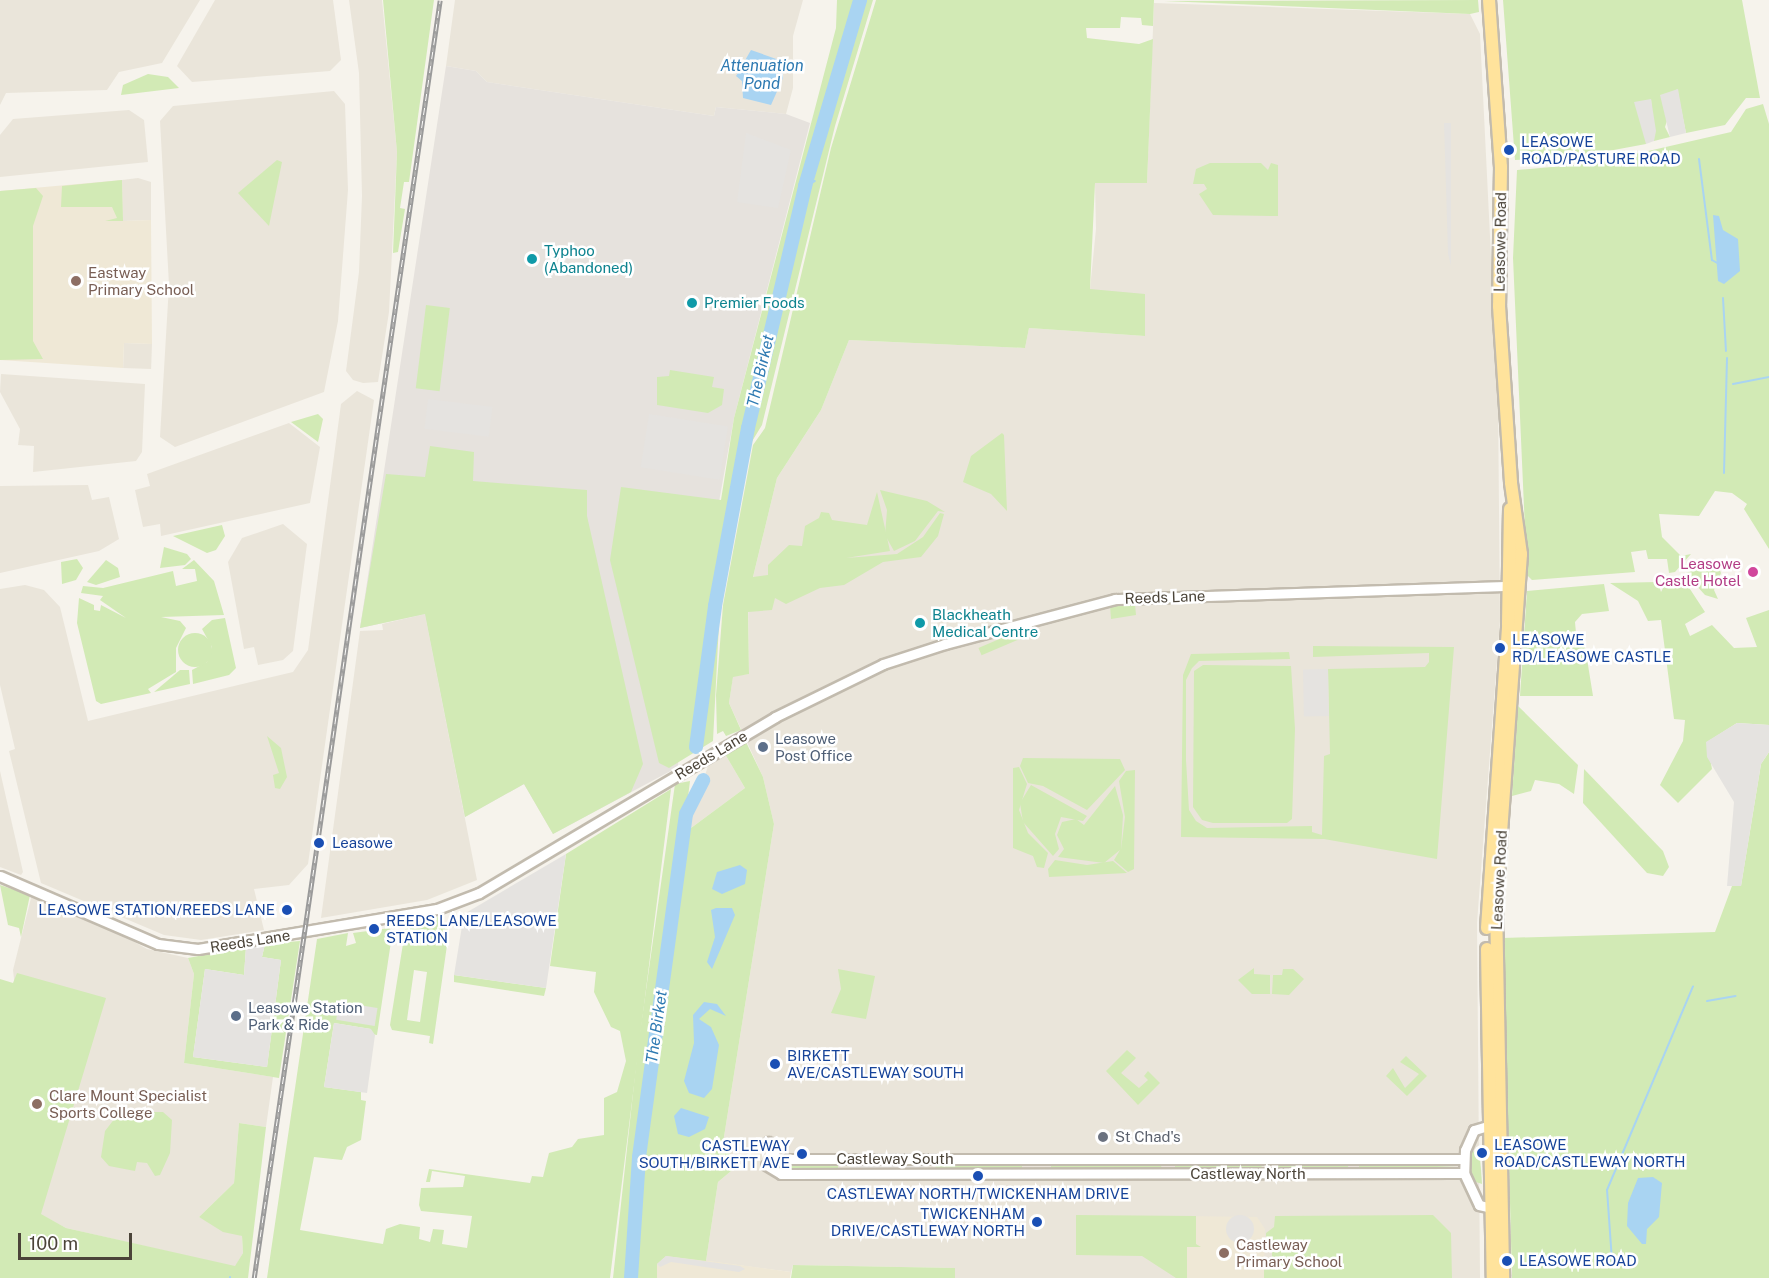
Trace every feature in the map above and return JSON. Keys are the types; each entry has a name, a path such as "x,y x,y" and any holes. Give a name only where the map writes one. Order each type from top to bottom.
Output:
{"main road":[{"name":"Leasowe Road","path":"1489,0 1501,167 1498,306 1510,483 1514,586 1487,901 1497,1209 1503,1278"},
{"name":"Leasowe Road","path":"1493,1278 1497,1209"}],"street":[{"name":"Reeds Lane","path":"0,876 158,944 198,949 437,909 479,893 775,717 883,664 945,644 1127,598 1514,586"},
{"path":"1495,1124 1474,1130 1463,1160 1470,1195 1479,1205 1497,1209"},
{"name":"Castleway South","path":"768,1142 777,1159 1032,1160"},
{"path":"846,1159 846,1174"},
{"path":"927,1160 927,1174"},
{"name":"Castleway North","path":"1032,1160 1463,1160"},
{"path":"1165,1174 1166,1160"},
{"path":"1271,1160 1271,1175"},
{"path":"1352,1160 1352,1174"},
{"name":"Castleway South","path":"766,1166 781,1174 1032,1174"},
{"name":"Castleway North","path":"1032,1174 1464,1173"}],"shaded area":[{"path":"0,0 200,0 162,63 119,72 107,90 6,93 0,105"},
{"path":"215,0 333,0 341,60 330,71 192,82 177,66"},
{"path":"349,0 382,0 397,152 389,312 378,382 363,383 353,380 346,371 359,272 362,196 359,73"},
{"path":"455,0 803,0 793,36 793,88 786,114 716,107 714,116 487,82 476,71 446,66"},
{"path":"1154,3 1470,14 1480,34 1498,398 1500,621 1477,923 1480,1278 955,1278 955,1268 793,1265 791,1272 706,1261 718,1182 737,1166 723,1143 774,824 763,777 729,703 733,676 749,674 748,598 777,478 821,410 849,340 1025,348 1029,328 1145,336 1090,289 1096,229 1095,183 1147,183"},
{"path":"446,66 476,71 487,82 714,116 716,107 786,114 810,123 734,418 680,720 678,767 553,834 524,784 465,817 425,614 360,628"},
{"path":"1678,89 1686,133 1670,137 1660,95"},
{"path":"334,91 345,104 348,190 338,321 324,392 175,447 160,437 169,285 160,121 173,106"},
{"path":"1651,99 1656,131 1654,141 1646,144 1634,102"},
{"path":"129,110 144,120 148,162 0,177 0,135 13,119"},
{"path":"1444,123 1451,123 1451,266 1448,254"},
{"path":"746,133 791,150 778,208 737,202"},
{"path":"138,178 151,182 151,220 123,221 122,180"},
{"name":"Eastway Primary School","path":"122,180 123,221 151,220 152,344 124,343 123,368 0,360 0,191"},
{"path":"124,343 152,344 151,369 123,368"},
{"path":"1,374 145,384 142,452 136,461 33,472 34,446 18,445 20,429 0,392"},
{"path":"357,391 374,400 308,864 289,885 254,889 264,930 201,940 164,935 41,883 9,751 15,749 0,685 0,589 25,585 44,590 60,607 88,721 293,672 308,650 341,404"},
{"path":"428,399 493,407 489,437 424,429"},
{"path":"649,414 728,427 720,480 641,467"},
{"path":"289,423 320,447 310,503 161,536 160,524 143,527 135,490 150,486 147,474"},
{"path":"88,485 92,500 109,497 119,539 99,551 0,573 0,486"},
{"path":"283,524 307,544 293,651 283,660 258,665 254,647 244,649 228,562 242,538"},
{"path":"425,614 477,880 427,900 321,918 360,631 383,630 382,624"},
{"path":"1303,669 1328,669 1329,716 1304,716"},
{"path":"1737,723 1769,725 1769,752 1761,764 1741,886 1727,886 1734,802 1707,757 1706,742"},
{"path":"725,754 745,788 687,831 708,766"},
{"path":"0,771 23,872 21,875 0,867"},
{"path":"566,854 546,988 454,975 464,914"},
{"path":"32,894 92,918 147,949 188,958 194,974 184,1063 273,1077 266,1127 239,1123 234,1183 199,1217 242,1236 243,1253 235,1267 66,1228 40,1214 13,970"},
{"name":"Leasowe Station Park & Ride","path":"265,944 262,957 281,960 267,1067 193,1057 205,969 244,975 246,947"},
{"path":"339,1002 378,1008 375,1026 336,1020"},
{"path":"334,1023 371,1029 375,1035 367,1093 324,1087"},
{"path":"851,1162 924,1163 924,1171 851,1170"},
{"path":"1240,1215 1250,1219 1254,1229 1250,1239 1240,1243 1230,1239 1226,1229 1230,1219"},
{"name":"Castleway Primary School","path":"1184,1216 1257,1217 1265,1229 1264,1278 1183,1278"},
{"path":"666,1255 791,1272 790,1278 655,1278 654,1265"},
{"path":"666,1256 740,1266 745,1269 739,1272 671,1262 660,1267 657,1264"}],"green space":[{"path":"383,0 434,0 409,182 404,182 400,208 405,209 398,252 393,253 397,152"},
{"path":"837,0 873,0 835,126 762,425 751,443 720,604 713,741 669,768 659,763 610,560 621,487 721,500 734,418 836,28"},
{"path":"876,0 1154,0 1153,26 1142,25 1141,18 1121,17 1120,28 1086,28 1087,38 1139,44 1153,39 1147,183 1095,183 1090,289 1145,294 1145,336 1029,328 1025,348 849,340 821,410 777,478 753,577 768,575 768,565 789,545 802,546 805,526 819,518 821,512 829,513 832,520 867,525 877,492 890,551 846,558 897,554 923,537 940,513 944,514 938,536 921,557 883,562 844,585 820,588 786,604 775,598 772,610 748,612 749,674 733,677 729,703 741,730 726,736 723,731 717,734 716,695 723,605 753,445 765,428 831,148"},
{"path":"1478,0 1479,12 1470,14 1164,1"},
{"path":"1503,0 1742,0 1760,98 1746,98 1725,125 1686,133 1677,89 1665,127 1670,137 1654,141 1651,99 1646,144 1576,157 1515,160"},
{"path":"148,74 168,77 179,88 121,95 123,85"},
{"path":"1763,104 1769,124 1769,549 1744,509 1747,504 1732,493 1715,491 1699,516 1659,514 1662,537 1681,556 1691,554 1675,572 1669,573 1667,559 1648,559 1646,550 1631,552 1635,572 1532,580 1527,575 1513,258 1517,170 1596,163 1731,132 1746,109"},
{"path":"277,160 282,162 269,226 238,193"},
{"path":"1210,163 1261,163 1268,170 1271,163 1278,165 1278,216 1213,215 1199,194 1207,189 1204,184 1193,184 1196,169"},
{"path":"122,180 123,221 105,221 117,218 112,207 61,207 62,186"},
{"path":"36,188 43,196 33,226 33,341 43,359 0,360 0,191"},
{"path":"426,305 450,308 440,391 416,388"},
{"path":"670,370 714,377 712,387 724,389 722,405 708,413 657,405 657,377 669,376"},
{"path":"318,414 323,419 318,442 291,422"},
{"path":"1002,433 1004,435 1007,511 991,494 963,482 971,456"},
{"path":"430,446 474,452 473,481 587,490 587,516 643,764 631,792 553,834 524,784 465,817 425,614 360,628 386,474 425,477"},
{"path":"880,490 927,501 945,512 938,511 915,541 894,551 885,535 887,510"},
{"path":"222,525 225,536 216,550 207,553 173,536"},
{"path":"164,547 187,554 191,559 185,565 160,568"},
{"path":"77,559 83,568 76,580 62,584 61,562"},
{"path":"106,560 118,568 120,577 96,585 87,582"},
{"path":"194,560 214,581 224,615 161,617 180,621 186,628 176,648 176,672 148,689 151,693 101,704 96,701 77,623 79,598 94,605 94,610 100,611 101,605 126,618 100,600 103,596 81,593 83,586 103,588 173,571 176,586 197,581 195,569 182,569"},
{"path":"1717,563 1721,573 1714,590 1718,599 1705,595 1685,573"},
{"path":"1667,580 1688,586 1705,612 1685,624 1690,636 1712,625 1734,648 1757,647 1746,618 1769,610 1769,725 1737,723 1707,742 1712,769 1678,803 1660,785 1683,741 1685,720 1674,719 1661,620 1648,621 1638,601 1610,583 1658,582 1661,592"},
{"path":"1604,584 1609,611 1582,614 1575,622 1576,633 1583,634 1593,696 1520,696 1527,591"},
{"path":"1130,601 1135,604 1136,615 1111,619 1110,605"},
{"path":"225,618 236,668 229,675 193,684 192,670 207,662 212,647 202,629 212,620"},
{"path":"1030,626 1033,633 982,655 978,648"},
{"path":"195,633 207,638 212,650 207,662 195,667 183,662 178,650 183,638"},
{"path":"1313,646 1454,647 1437,859 1324,839 1181,837 1183,675 1191,654 1289,652 1290,659 1199,661 1192,668 1186,680 1186,760 1189,810 1196,821 1207,828 1312,826 1312,832 1322,835 1324,756 1330,754 1328,669 1425,667 1429,662 1429,653 1313,657"},
{"path":"1203,665 1291,666 1295,729 1292,819 1287,823 1213,823 1202,820 1193,807 1194,671"},
{"path":"180,670 189,670 190,684 154,692"},
{"path":"1518,706 1578,765 1574,794 1559,784 1535,780 1531,791 1512,796"},
{"path":"267,736 281,748 287,777 280,789 275,788 273,775 279,773"},
{"path":"746,742 763,777 774,824 723,1143 737,1166 718,1182 706,1261 666,1256 657,1264 657,1278 613,1278 638,1047 675,784 690,781 684,829 687,831 745,788 725,754"},
{"path":"1769,752 1769,1278 1512,1278 1503,938 1715,932 1732,886 1741,886 1761,764"},
{"path":"1023,758 1120,759 1125,770 1087,810 1043,786 1028,783 1020,766"},
{"path":"1019,767 1027,784 1019,810 1028,833 1048,853 1044,868 1037,867 1033,856 1013,848 1013,768"},
{"path":"1584,769 1663,851 1669,867 1663,876 1647,873 1583,803"},
{"path":"1135,770 1134,869 1128,872 1114,860 1120,850 1104,863 1058,857 1064,849 1057,835 1062,822 1076,819 1084,825 1115,786 1123,815 1121,850 1125,817 1119,781 1126,771"},
{"path":"1031,785 1087,816 1083,821 1061,817 1055,834 1059,849 1053,856 1023,822 1020,803"},
{"path":"671,789 610,1278 267,1278 317,939 348,933 346,946 356,943 353,933 390,928 392,935 377,1035 371,1034 371,1029 334,1023 324,1087 361,1092 361,1100 366,1101 361,1140 347,1147 342,1160 314,1157 300,1230 383,1244 386,1229 400,1224 420,1227 419,1239 430,1242 433,1229 444,1230 442,1244 467,1248 472,1216 421,1211 419,1205 421,1188 463,1187 465,1176 432,1171 430,1182 426,1182 429,1169 530,1183 532,1176 543,1177 549,1153 572,1147 578,1139 604,1135 604,1098 617,1092 626,1061 620,1031 611,1027 594,992 596,972 550,966 566,854"},
{"path":"1055,860 1087,865 1113,861 1127,873 1049,877 1048,869"},
{"path":"0,885 30,895 21,937 19,928 8,925"},
{"path":"438,917 449,931 433,1044 429,1043 430,1036 392,1030 390,1025 406,925","holes":["414,970 427,972 420,1022 407,1020"]},
{"path":"300,941 279,1078 184,1063 194,974 188,958 246,947 244,975 205,969 193,1057 267,1067 281,960 262,957 265,944"},
{"path":"1254,968 1254,974 1270,975 1270,994 1252,994 1238,980"},
{"path":"838,969 875,976 866,1019 831,1013 841,989"},
{"path":"1283,969 1293,969 1304,979 1289,995 1272,994 1273,975 1282,975"},
{"path":"17,973 106,998 41,1214 66,1228 235,1266 243,1253 242,1236 223,1232 199,1217 234,1183 239,1123 266,1127 248,1278 0,1278 0,979 13,983"},
{"path":"454,975 546,988 544,996 454,982"},
{"path":"1127,1050 1136,1058 1121,1073 1139,1088 1148,1080 1144,1076 1148,1071 1160,1083 1138,1105 1106,1071"},
{"path":"1406,1056 1427,1076 1407,1096 1386,1076 1393,1068 1405,1088 1419,1074 1400,1062"},
{"path":"122,1109 134,1120 145,1118 144,1112 163,1112 172,1120 170,1153 160,1175 155,1176 147,1163 137,1162 135,1171 109,1166 101,1157 105,1131"},
{"path":"1479,1150 1482,1184 1470,1180 1468,1161 1471,1152"},
{"path":"838,1163 838,1170 776,1169 775,1164"},
{"path":"937,1163 1022,1163 1022,1170 935,1169"},
{"path":"1051,1163 1160,1164 1162,1168 1051,1171"},
{"path":"1175,1163 1261,1163 1262,1169 1175,1170"},
{"path":"1277,1163 1346,1163 1349,1165 1346,1170 1277,1171"},
{"path":"1359,1163 1453,1163 1456,1166 1359,1171"},
{"path":"1076,1215 1196,1216 1196,1244 1201,1247 1187,1247 1187,1278 1176,1278 1142,1256 1076,1255"},
{"path":"1433,1215 1451,1233 1452,1278 1264,1278 1264,1261 1272,1260 1272,1244 1266,1245 1266,1233 1274,1227 1275,1216"},
{"path":"793,1265 955,1268 955,1278 791,1278"}],"water":[{"name":"Attenuation Pond","path":"751,50 782,61 783,78 771,105 743,98 742,81 736,76"},
{"path":"1713,215 1719,216 1723,230 1738,239 1740,271 1724,284 1718,281"},
{"path":"740,865 747,870 745,884 722,894 712,889 717,872"},
{"path":"732,908 735,915 712,969 707,962 715,937 711,910"},
{"path":"704,1002 717,1004 726,1016 710,1009 699,1019 711,1027 719,1045 712,1089 704,1098 689,1093 684,1081 694,1043 693,1015"},
{"path":"681,1108 709,1117 705,1129 689,1137 678,1134 674,1116"},
{"path":"1653,1177 1662,1183 1659,1217 1647,1229 1646,1244 1642,1244 1627,1226 1628,1203 1638,1178"}],"waterway":[{"name":"The Birket","path":"696,747 715,606 748,428 805,186 860,0"},
{"path":"1699,159 1712,260 1719,264"},
{"path":"805,186 815,181"},
{"path":"1723,298 1726,351"},
{"path":"1724,473 1727,358"},
{"path":"1733,384 1769,377"},
{"name":"The Birket","path":"631,1278 639,1157 686,814 703,780"},
{"path":"1612,1261 1607,1190 1693,986"},
{"path":"1707,1001 1736,996"}],"railway":[{"path":"254,1278 440,0"}],"place":[{"name":"LEASOWE ROAD/PASTURE ROAD","path":"1509,150"},
{"name":"Typhoo (Abandoned)","path":"532,259"},
{"name":"Eastway Primary School","path":"76,281"},
{"name":"Premier Foods","path":"692,303"},
{"name":"Leasowe Castle Hotel","path":"1753,572"},
{"name":"Blackheath Medical Centre","path":"920,623"},
{"name":"LEASOWE RD/LEASOWE CASTLE","path":"1500,648"},
{"name":"Leasowe Post Office","path":"763,747"},
{"name":"Leasowe","path":"319,843"},
{"name":"LEASOWE STATION/REEDS LANE","path":"287,910"},
{"name":"REEDS LANE/LEASOWE STATION","path":"374,929"},
{"name":"Leasowe Station Park & Ride","path":"236,1016"},
{"name":"BIRKETT AVE/CASTLEWAY SOUTH","path":"775,1064"},
{"name":"Clare Mount Specialist Sports College","path":"37,1104"},
{"name":"St Chad's","path":"1103,1137"},
{"name":"LEASOWE ROAD/CASTLEWAY NORTH","path":"1482,1153"},
{"name":"CASTLEWAY SOUTH/BIRKETT AVE","path":"802,1154"},
{"name":"CASTLEWAY NORTH/TWICKENHAM DRIVE","path":"978,1176"},
{"name":"TWICKENHAM DRIVE/CASTLEWAY NORTH","path":"1037,1222"},
{"name":"Castleway Primary School","path":"1224,1253"},
{"name":"LEASOWE ROAD","path":"1507,1261"}]}
